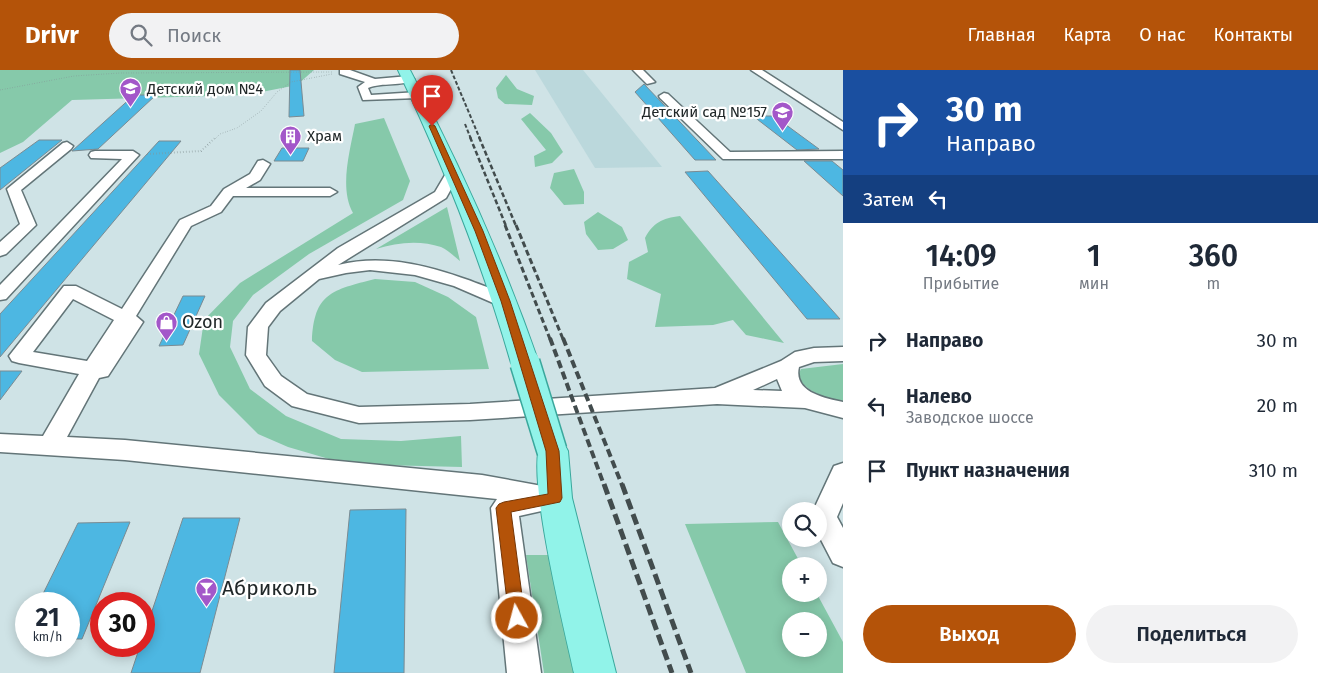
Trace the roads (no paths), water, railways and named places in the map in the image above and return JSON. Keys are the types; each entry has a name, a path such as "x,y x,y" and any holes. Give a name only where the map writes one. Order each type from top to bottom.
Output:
{"main road":[{"path":"407,74 453,173 506,301 552,451 555,498 595,673"}],"street":[{"path":"638,70 650,82"},
{"path":"756,70 843,127"},
{"path":"344,71 374,82"},
{"path":"407,74 374,82 363,87 367,98 418,95"},
{"path":"664,96 727,156 841,157"},
{"path":"0,251 28,225 14,189 67,146"},
{"path":"0,295 133,155 95,155"},
{"path":"50,446 93,369 185,223 216,209 229,192 254,177 263,164"},
{"path":"453,173 441,196 344,252 273,307 258,327 256,355 272,381 300,400 359,415 480,411 717,396 804,400 843,410"},
{"path":"229,192 330,192"},
{"path":"307,279 337,269 402,266 446,276 506,301"},
{"path":"70,290 132,322 100,370 93,369 19,356 70,290"},
{"path":"717,396 788,366 796,359 810,356 843,354"},
{"path":"788,366 786,376 792,388 804,400"},
{"path":"0,443 125,450 482,486 555,498"},
{"path":"843,473 823,518 843,554"},
{"path":"524,673 504,508 555,498"}],"railway":[{"path":"451,70 480,139"},
{"path":"465,124 471,139"},
{"path":"470,137 506,226"},
{"path":"479,137 516,226"},
{"path":"505,225 550,339"},
{"path":"516,225 563,339"},
{"path":"550,338 604,485"},
{"path":"563,338 622,485"},
{"path":"604,484 672,673"},
{"path":"622,484 691,673"}],"place":[{"name":"Детский дом №4","path":"131,108"},
{"name":"Детский сад №157","path":"783,131"},
{"name":"Храм","path":"291,155"},
{"name":"Ozon","path":"166,341"},
{"name":"Абриколь","path":"206,607"}]}
